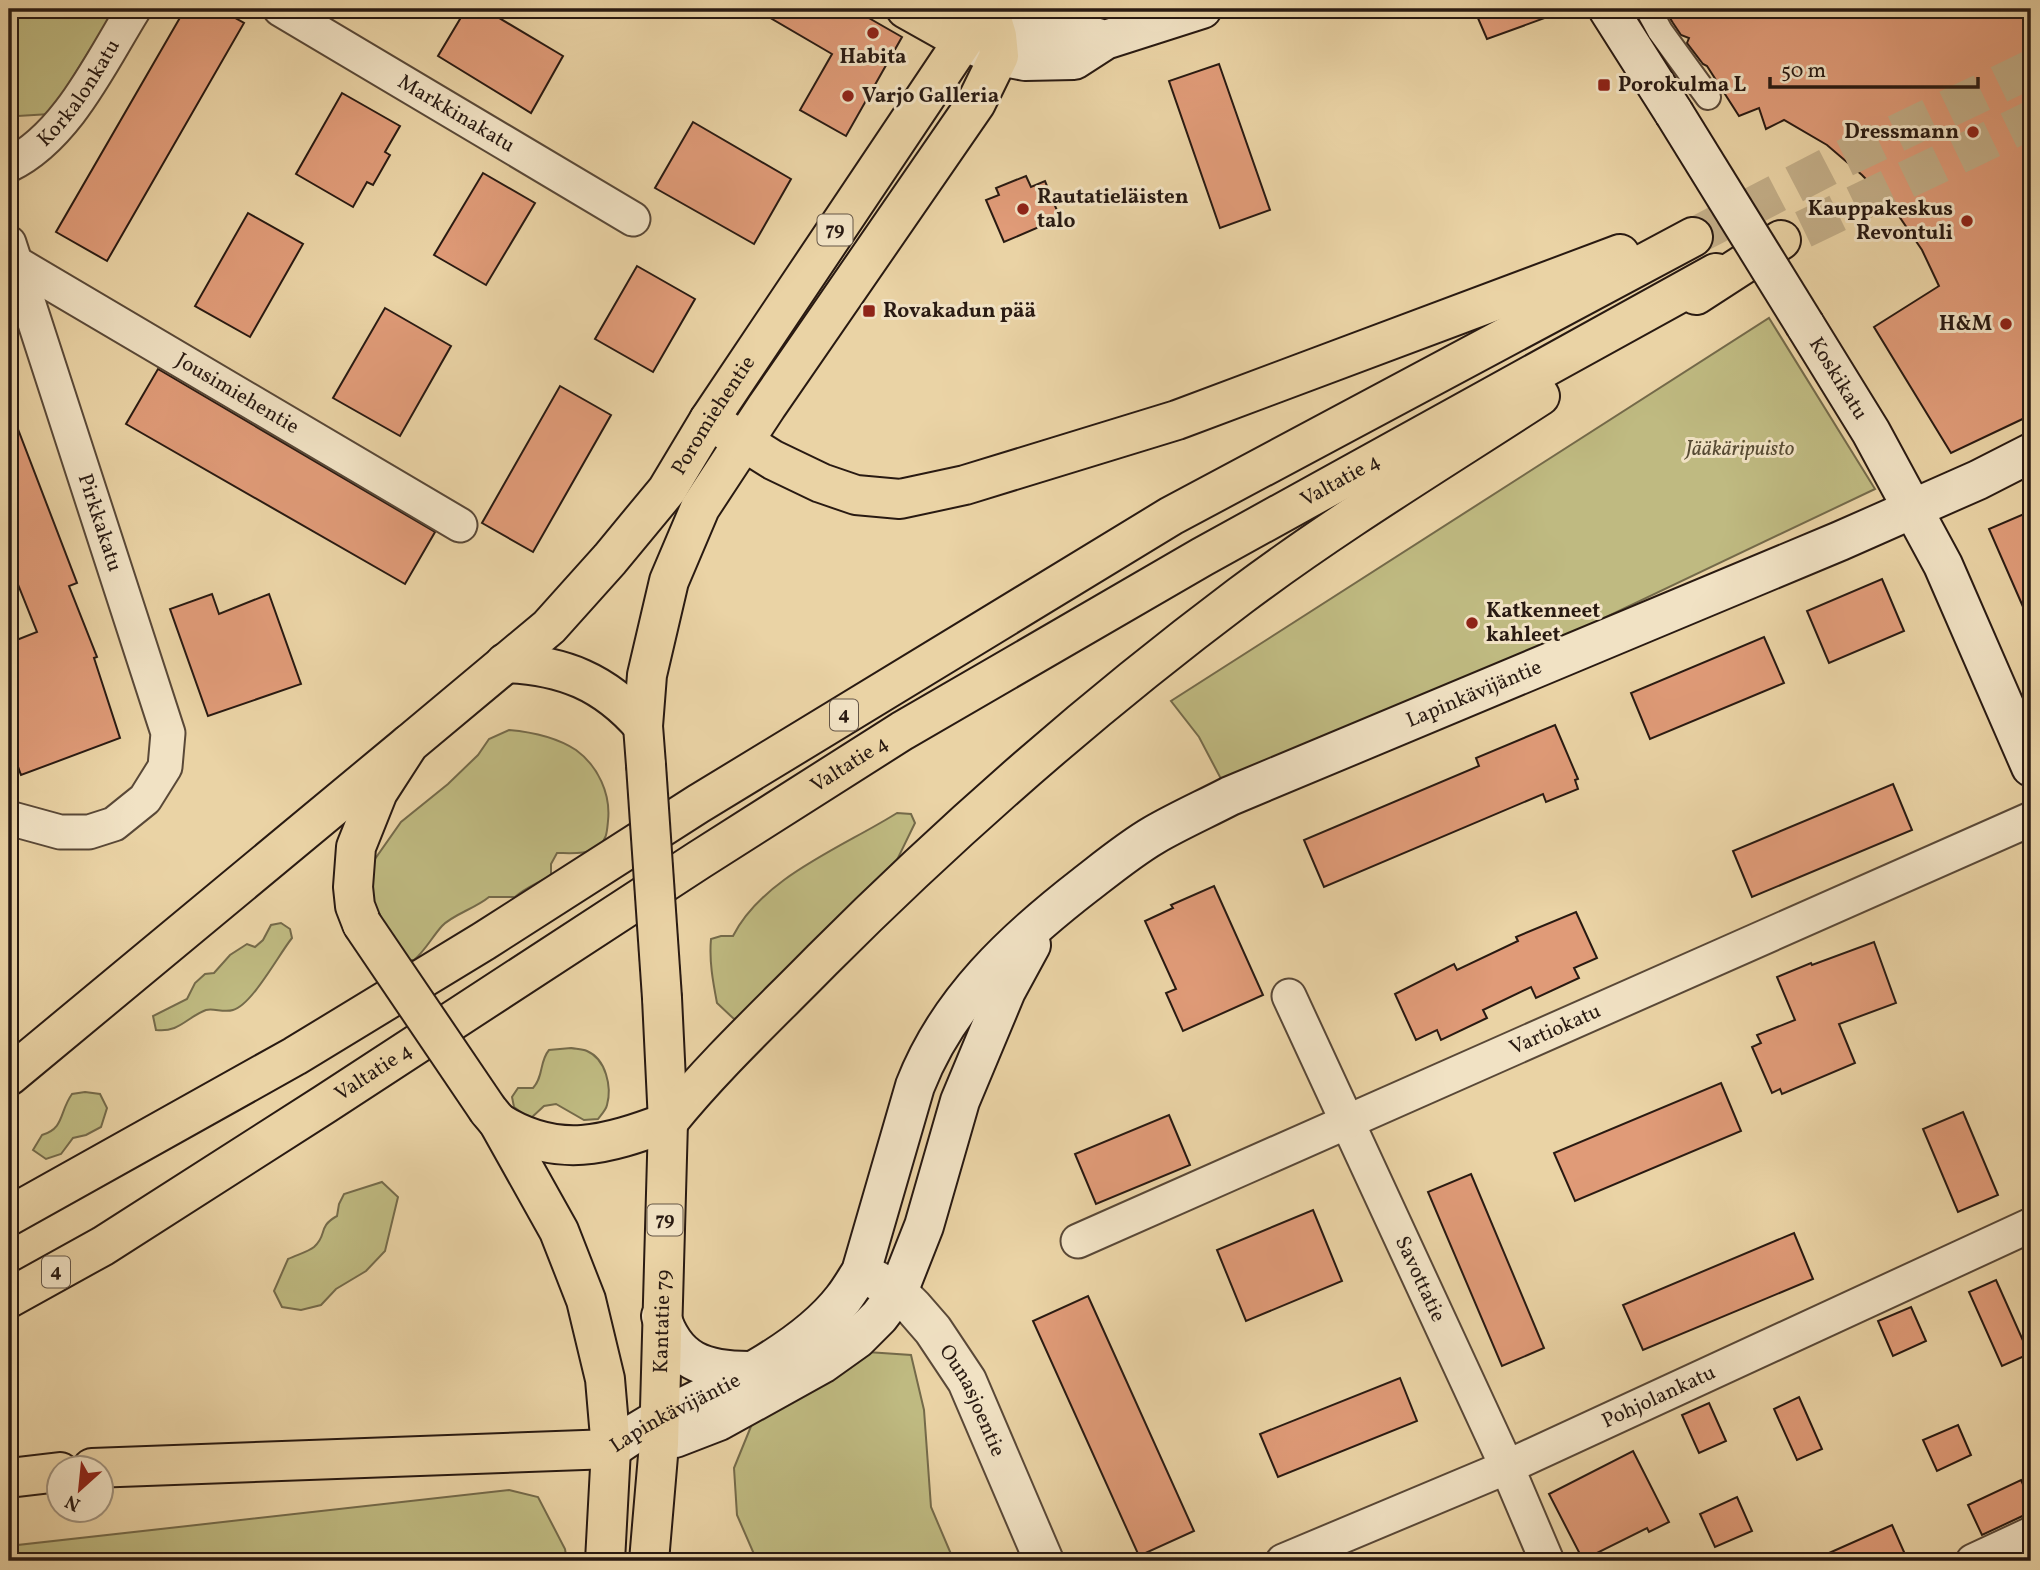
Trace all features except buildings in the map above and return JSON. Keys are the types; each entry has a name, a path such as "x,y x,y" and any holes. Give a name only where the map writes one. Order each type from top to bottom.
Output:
{"main road":[{"path":"906,9 1056,26 1105,40"},
{"path":"981,19 999,56 1042,62 1074,60 1105,40 1202,9"},
{"name":"Koskikatu","path":"1608,9 1871,432 1943,565 2031,766"},
{"name":"Poromiehentie","path":"9,1076 549,627 667,490 709,420 981,19"},
{"name":"Poromiehentie","path":"662,998 643,726 648,674 662,603 677,558 700,508 743,441 962,125 999,56"},
{"name":"Valtatie 4","path":"9,1216 144,1142 484,942 698,804 1171,516 1690,233 1177,420 965,485 900,499 856,495 821,483 772,460 743,441"},
{"path":"493,1116 533,1141 558,1145 596,1144 628,1137 668,1122 700,1082 904,878 988,801 1115,694 1242,595 1362,512 1781,240"},
{"name":"Valtatie 4","path":"9,1298 103,1246 902,730 1202,557 1716,273"},
{"path":"709,420 743,441"},
{"name":"Lapinkävijäntie","path":"611,1449 659,1431 704,1399 781,1353 825,1319 844,1299 861,1272 915,1086 962,1000 999,959 1047,914 1154,835 1230,796 1840,541 1978,480 2031,453"},
{"path":"505,663 533,664 561,670 583,679 610,693 643,726"},
{"name":"79","path":"409,744 378,792 356,846 352,887 355,906 362,924 493,1116 559,1231 577,1272 605,1379 611,1449 605,1561"},
{"name":"Lapinkävijäntie","path":"659,1431 687,1435 719,1421 822,1364 857,1339 879,1317 898,1292 924,1226 960,1101 1006,992 1047,914"},
{"name":"Kantatie 79","path":"649,1561 659,1431 668,1122 662,998"},
{"name":"Ounasjoentie","path":"861,1272 898,1292 933,1330 967,1381 1044,1561"},
{"path":"661,1316 671,1341 686,1356 706,1367 749,1371"},
{"path":"116,1467 611,1449"},
{"path":"9,1478 46,1474"}],"street":[{"name":"Korkalonkatu","path":"9,165 20,160 50,136 73,107 134,9"},
{"name":"Markkinakatu","path":"280,9 634,219"},
{"path":"1648,9 1660,31 1708,97"},
{"name":"Jousimiehentie","path":"12,253 460,525"},
{"name":"Pirkkakatu","path":"9,818 60,832 89,832 114,824 145,799 165,767 168,733 12,253"},
{"name":"Vartiokatu","path":"1078,1241 2031,819"},
{"name":"Savottatie","path":"1289,996 1507,1467 1547,1561"},
{"name":"Pohjolankatu","path":"1283,1561 1507,1467 2031,1225"},
{"path":"1972,1561 2031,1534"}],"green space":[{"path":"9,9 115,9 50,114 18,116 9,95"},
{"name":"Jääkäripuisto","path":"1769,318 1875,489 1230,796 1199,737 1171,701"},
{"path":"509,730 552,738 576,750 591,764 601,781 607,801 605,838 599,846 590,851 557,853 551,864 551,875 515,897 489,897 446,922 414,960 402,960 373,920 368,879 375,859 401,822 448,784 478,755 489,739"},
{"path":"897,813 911,814 915,823 897,860 748,1015 734,1019 717,1003 711,963 711,939 733,936 746,915 784,880"},
{"path":"281,923 290,929 292,938 257,989 240,1006 230,1011 206,1010 177,1027 156,1030 153,1016 187,999 195,983 205,974 214,973 230,955 247,944 255,947 263,940 271,925"},
{"path":"549,1050 585,1050 594,1055 606,1074 608,1098 606,1109 598,1119 584,1120 556,1104 544,1106 530,1119 514,1107 512,1097 518,1088 533,1088"},
{"path":"72,1094 100,1094 107,1108 101,1127 73,1138 61,1154 46,1159 33,1150 42,1135 58,1124"},
{"path":"382,1182 398,1197 385,1251 366,1271 336,1289 321,1305 301,1310 282,1307 274,1291 288,1259 318,1243 327,1224 337,1216 344,1194"},
{"path":"867,1352 911,1355 924,1410 931,1507 954,1561 757,1561 737,1515 734,1468 754,1419"},
{"path":"509,1490 538,1497 565,1549 567,1561 9,1561 9,1546"}],"tunnel":[{"path":"1693,237 1843,159 2031,69"},
{"path":"1752,254 2031,120"}],"place":[{"name":"Habita","path":"873,33"},
{"name":"Porokulma L","path":"1604,85"},
{"name":"Varjo Galleria","path":"848,96"},
{"name":"Dressmann","path":"1973,132"},
{"name":"Rautatieläisten talo","path":"1023,209"},
{"name":"Kauppakeskus Revontuli","path":"1967,221"},
{"name":"Rovakadun pää","path":"869,311"},
{"name":"H&M","path":"2006,324"},
{"name":"Katkenneet kahleet","path":"1472,623"}]}
